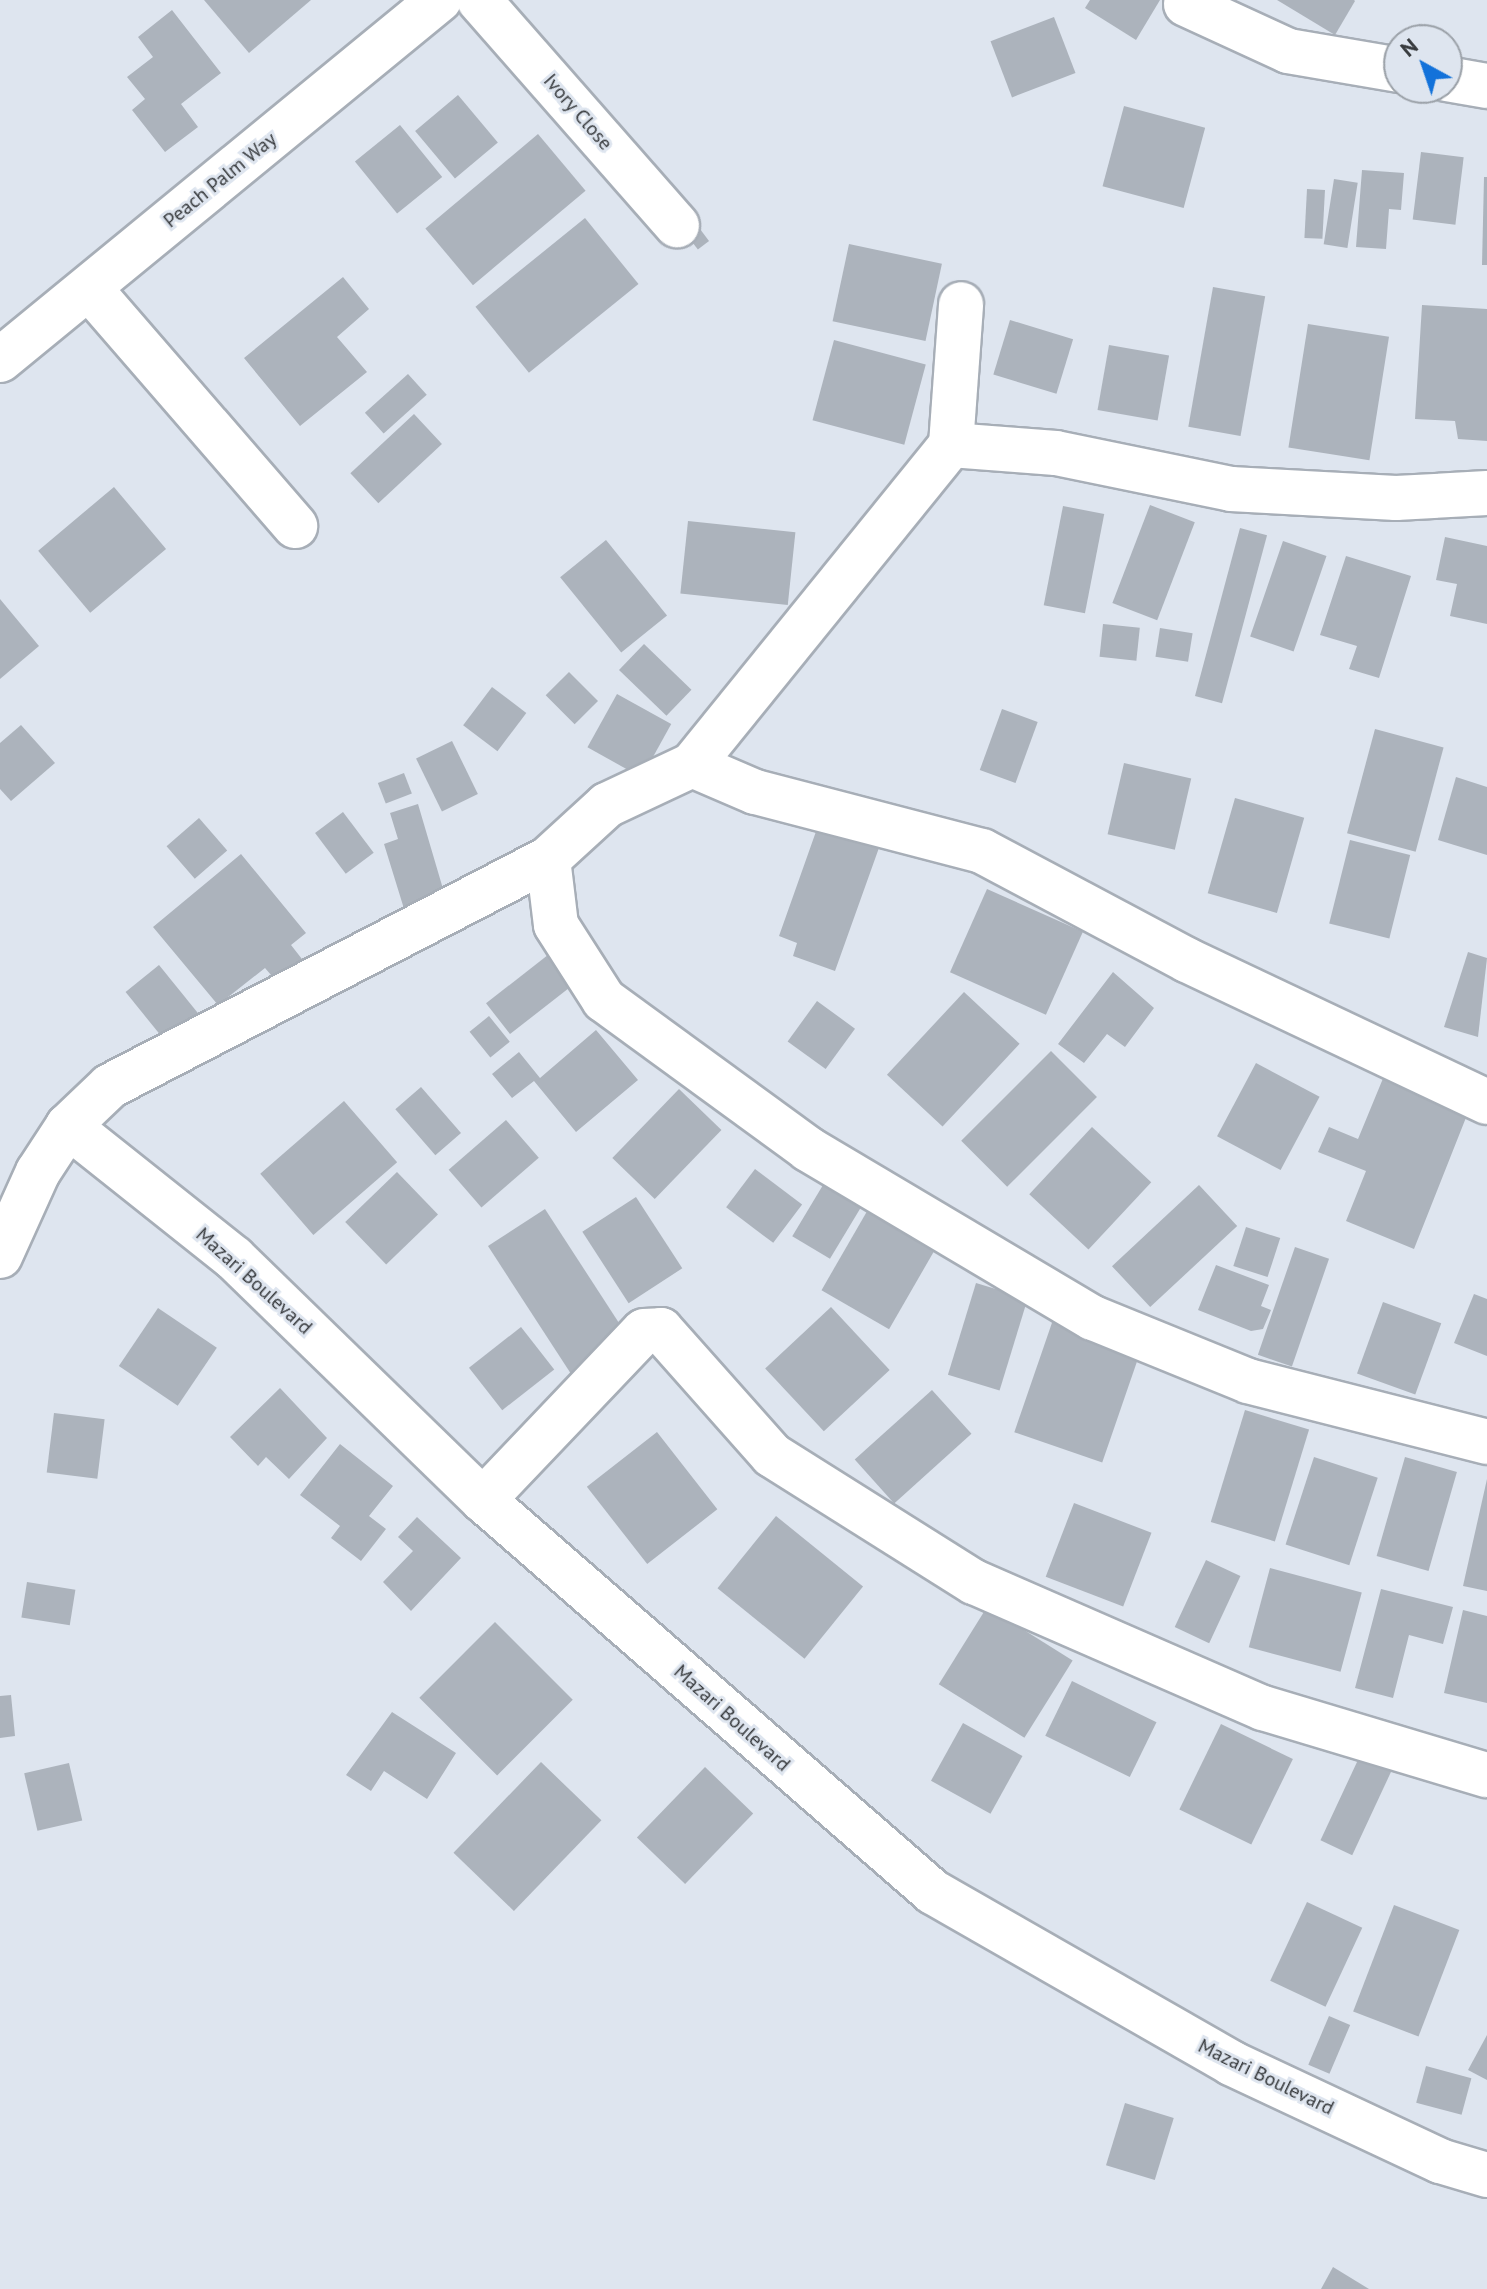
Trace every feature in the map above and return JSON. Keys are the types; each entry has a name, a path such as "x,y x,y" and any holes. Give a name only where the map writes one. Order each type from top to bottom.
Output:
{"street":[{"name":"Peach Palm Way","path":"0,360 439,0"},
{"name":"Ivory Close","path":"479,0 677,225"},
{"path":"1186,4 1288,51 1383,67"},
{"path":"1463,82 1487,86"},
{"path":"89,288 295,526"},
{"path":"0,1256 68,1126 110,1086 548,859 607,805 692,765 951,445 961,304"},
{"path":"951,445 1056,453 1231,489 1396,498 1487,493"},
{"path":"692,765 755,792 982,851 1187,960 1487,1102"},
{"path":"548,859 556,925 604,1000 808,1149 1093,1318 1248,1381 1487,1442"},
{"name":"Mazari Boulevard","path":"68,1126 234,1258 483,1500 933,1892 1231,2063 1440,2161 1487,2175"},
{"path":"483,1500 644,1331 661,1330 772,1455 974,1582 1263,1708 1487,1775"}],"building":[{"path":"204,0 311,0 249,53"},
{"path":"1090,0 1160,0 1136,40 1085,8"},
{"path":"1277,0 1354,0 1355,1 1335,35"},
{"path":"172,10 221,73 181,104 198,127 165,152 132,110 145,99 127,77 153,57 138,37"},
{"path":"1054,17 1076,73 1012,97 991,41"},
{"path":"458,95 498,142 455,178 415,131"},
{"path":"1124,106 1205,128 1184,208 1103,186"},
{"path":"400,125 442,177 397,214 355,162"},
{"path":"538,134 586,191 473,285 425,228"},
{"path":"1421,152 1464,157 1455,225 1413,219"},
{"path":"1362,170 1404,173 1401,210 1389,209 1386,249 1356,247"},
{"path":"1484,177 1487,177 1487,265 1482,265"},
{"path":"1334,179 1358,183 1347,248 1324,244"},
{"path":"1307,189 1325,190 1322,239 1304,238"},
{"path":"585,218 638,284 529,373 475,307"},
{"path":"697,225 709,241 698,249 686,233"},
{"path":"849,244 942,264 925,341 833,321"},
{"path":"343,277 369,309 337,337 367,372 300,426 244,358"},
{"path":"1213,287 1265,296 1241,436 1188,427"},
{"path":"1422,305 1487,309 1487,441 1458,439 1455,421 1415,419"},
{"path":"1010,320 1073,339 1056,394 993,375"},
{"path":"1308,324 1389,337 1369,460 1288,447"},
{"path":"834,340 926,365 904,445 813,420"},
{"path":"1109,345 1169,356 1158,421 1098,410"},
{"path":"408,374 427,395 384,434 365,413"},
{"path":"414,414 442,444 378,503 350,473"},
{"path":"114,487 166,549 90,613 38,551"},
{"path":"1150,505 1195,522 1157,620 1112,603"},
{"path":"1063,506 1104,514 1085,613 1044,605"},
{"path":"688,521 795,532 788,605 680,594"},
{"path":"1240,528 1267,535 1222,703 1195,696"},
{"path":"1445,537 1487,546 1487,624 1450,616 1457,584 1436,580"},
{"path":"606,540 667,615 621,653 560,577"},
{"path":"1283,541 1326,556 1294,651 1250,636"},
{"path":"1346,556 1411,576 1379,678 1349,669 1357,646 1320,635"},
{"path":"0,599 39,646 0,679"},
{"path":"1103,624 1140,628 1136,661 1100,657"},
{"path":"1160,628 1193,633 1188,662 1155,657"},
{"path":"644,644 691,690 666,716 619,670"},
{"path":"569,672 598,701 575,724 546,695"},
{"path":"492,687 526,713 497,751 463,725"},
{"path":"617,694 671,724 642,777 587,747"},
{"path":"1002,709 1038,722 1015,783 980,770"},
{"path":"21,725 55,763 11,801 0,789 0,743"},
{"path":"1375,729 1444,747 1416,852 1347,833"},
{"path":"452,741 478,794 442,812 416,759"},
{"path":"1124,763 1191,779 1175,850 1108,834"},
{"path":"404,773 412,794 386,804 378,783"},
{"path":"1456,777 1487,787 1487,855 1438,840"},
{"path":"1235,798 1304,818 1277,913 1208,893"},
{"path":"418,804 446,899 405,912 384,844 398,839 390,813"},
{"path":"343,812 374,853 346,874 315,833"},
{"path":"199,818 227,850 195,879 167,846"},
{"path":"819,823 880,845 835,971 793,956 797,943 779,936"},
{"path":"1350,840 1410,855 1389,938 1329,923"},
{"path":"241,854 306,933 291,945 309,968 283,989 265,968 218,1005 153,927"},
{"path":"987,889 1083,932 1046,1015 950,972"},
{"path":"553,951 577,982 510,1034 486,1003"},
{"path":"1468,952 1487,958 1478,1037 1444,1027"},
{"path":"159,965 200,1016 166,1043 126,992"},
{"path":"1113,972 1154,1008 1125,1047 1107,1034 1084,1063 1058,1044"},
{"path":"964,992 1020,1044 943,1126 887,1075"},
{"path":"817,1001 855,1029 826,1069 788,1041"},
{"path":"489,1016 510,1042 490,1057 470,1032"},
{"path":"596,1030 638,1080 576,1132 534,1081 512,1098 492,1074 519,1052 540,1078"},
{"path":"1051,1051 1097,1097 1007,1187 961,1141"},
{"path":"1256,1063 1320,1097 1281,1170 1217,1136"},
{"path":"1384,1076 1469,1110 1414,1249 1346,1221 1366,1171 1318,1152 1329,1127 1358,1139"},
{"path":"421,1087 461,1133 435,1155 395,1109"},
{"path":"679,1089 721,1130 655,1199 612,1158"},
{"path":"344,1101 397,1162 313,1235 260,1174"},
{"path":"506,1120 539,1158 481,1208 449,1170"},
{"path":"1092,1127 1151,1182 1088,1250 1029,1194"},
{"path":"835,1165 873,1188 830,1259 792,1236"},
{"path":"755,1169 802,1205 773,1243 726,1207"},
{"path":"397,1172 438,1214 386,1264 345,1222"},
{"path":"1199,1185 1237,1226 1150,1307 1112,1266"},
{"path":"877,1194 945,1233 889,1329 822,1290"},
{"path":"636,1197 682,1268 629,1303 582,1232"},
{"path":"545,1209 628,1336 571,1374 488,1246"},
{"path":"1246,1227 1280,1238 1268,1277 1233,1266"},
{"path":"1295,1247 1329,1259 1292,1367 1258,1355"},
{"path":"1216,1265 1269,1285 1261,1306 1271,1310 1263,1329 1251,1331 1198,1310"},
{"path":"976,1283 1028,1299 1000,1391 948,1375"},
{"path":"1474,1294 1487,1299 1487,1356 1454,1343"},
{"path":"1383,1302 1441,1323 1415,1395 1357,1373"},
{"path":"831,1307 890,1370 824,1431 765,1368"},
{"path":"158,1308 217,1348 178,1406 119,1366"},
{"path":"1055,1314 1143,1344 1102,1462 1014,1432"},
{"path":"521,1327 554,1370 502,1410 469,1368"},
{"path":"280,1388 327,1438 289,1479 266,1457 258,1466 230,1437"},
{"path":"932,1390 971,1434 894,1503 855,1460"},
{"path":"1245,1410 1309,1430 1275,1541 1211,1522"},
{"path":"54,1413 105,1419 97,1479 47,1473"},
{"path":"657,1432 717,1509 647,1564 587,1487"},
{"path":"340,1444 393,1486 369,1516 386,1529 361,1561 331,1538 340,1526 300,1495"},
{"path":"1314,1457 1378,1478 1349,1565 1286,1544"},
{"path":"1405,1457 1457,1472 1429,1571 1377,1556"},
{"path":"1487,1479 1487,1591 1463,1586"},
{"path":"1074,1503 1151,1533 1123,1606 1046,1577"},
{"path":"776,1516 863,1586 805,1659 717,1588"},
{"path":"417,1517 461,1558 411,1611 383,1582 413,1551 398,1537"},
{"path":"1206,1560 1240,1576 1209,1643 1175,1627"},
{"path":"1270,1568 1362,1593 1341,1672 1249,1647"},
{"path":"27,1582 75,1590 70,1625 21,1618"},
{"path":"1381,1589 1453,1607 1443,1644 1409,1635 1393,1698 1355,1688"},
{"path":"987,1607 1073,1661 1024,1738 939,1684"},
{"path":"1463,1610 1487,1616 1487,1703 1444,1693"},
{"path":"495,1622 573,1700 497,1775 419,1698"},
{"path":"1072,1681 1156,1722 1130,1777 1045,1736"},
{"path":"11,1695 15,1736 0,1738 0,1696"},
{"path":"392,1712 456,1753 427,1799 384,1771 371,1791 346,1775"},
{"path":"963,1723 1022,1756 990,1814 931,1781"},
{"path":"1221,1724 1293,1759 1251,1844 1179,1809"},
{"path":"1364,1747 1396,1762 1352,1855 1320,1840"},
{"path":"541,1762 601,1820 514,1911 453,1853"},
{"path":"69,1763 82,1820 37,1831 24,1773"},
{"path":"705,1767 753,1814 685,1884 637,1837"},
{"path":"1307,1902 1362,1928 1326,2007 1270,1981"},
{"path":"1394,1905 1459,1930 1418,2037 1353,2011"},
{"path":"1329,2016 1350,2025 1329,2074 1308,2065"},
{"path":"1487,2035 1487,2080 1468,2070"},
{"path":"1426,2066 1471,2078 1462,2115 1416,2103"},
{"path":"1125,2103 1174,2118 1155,2180 1106,2165"},
{"path":"1333,2267 1369,2289 1321,2289"}]}
